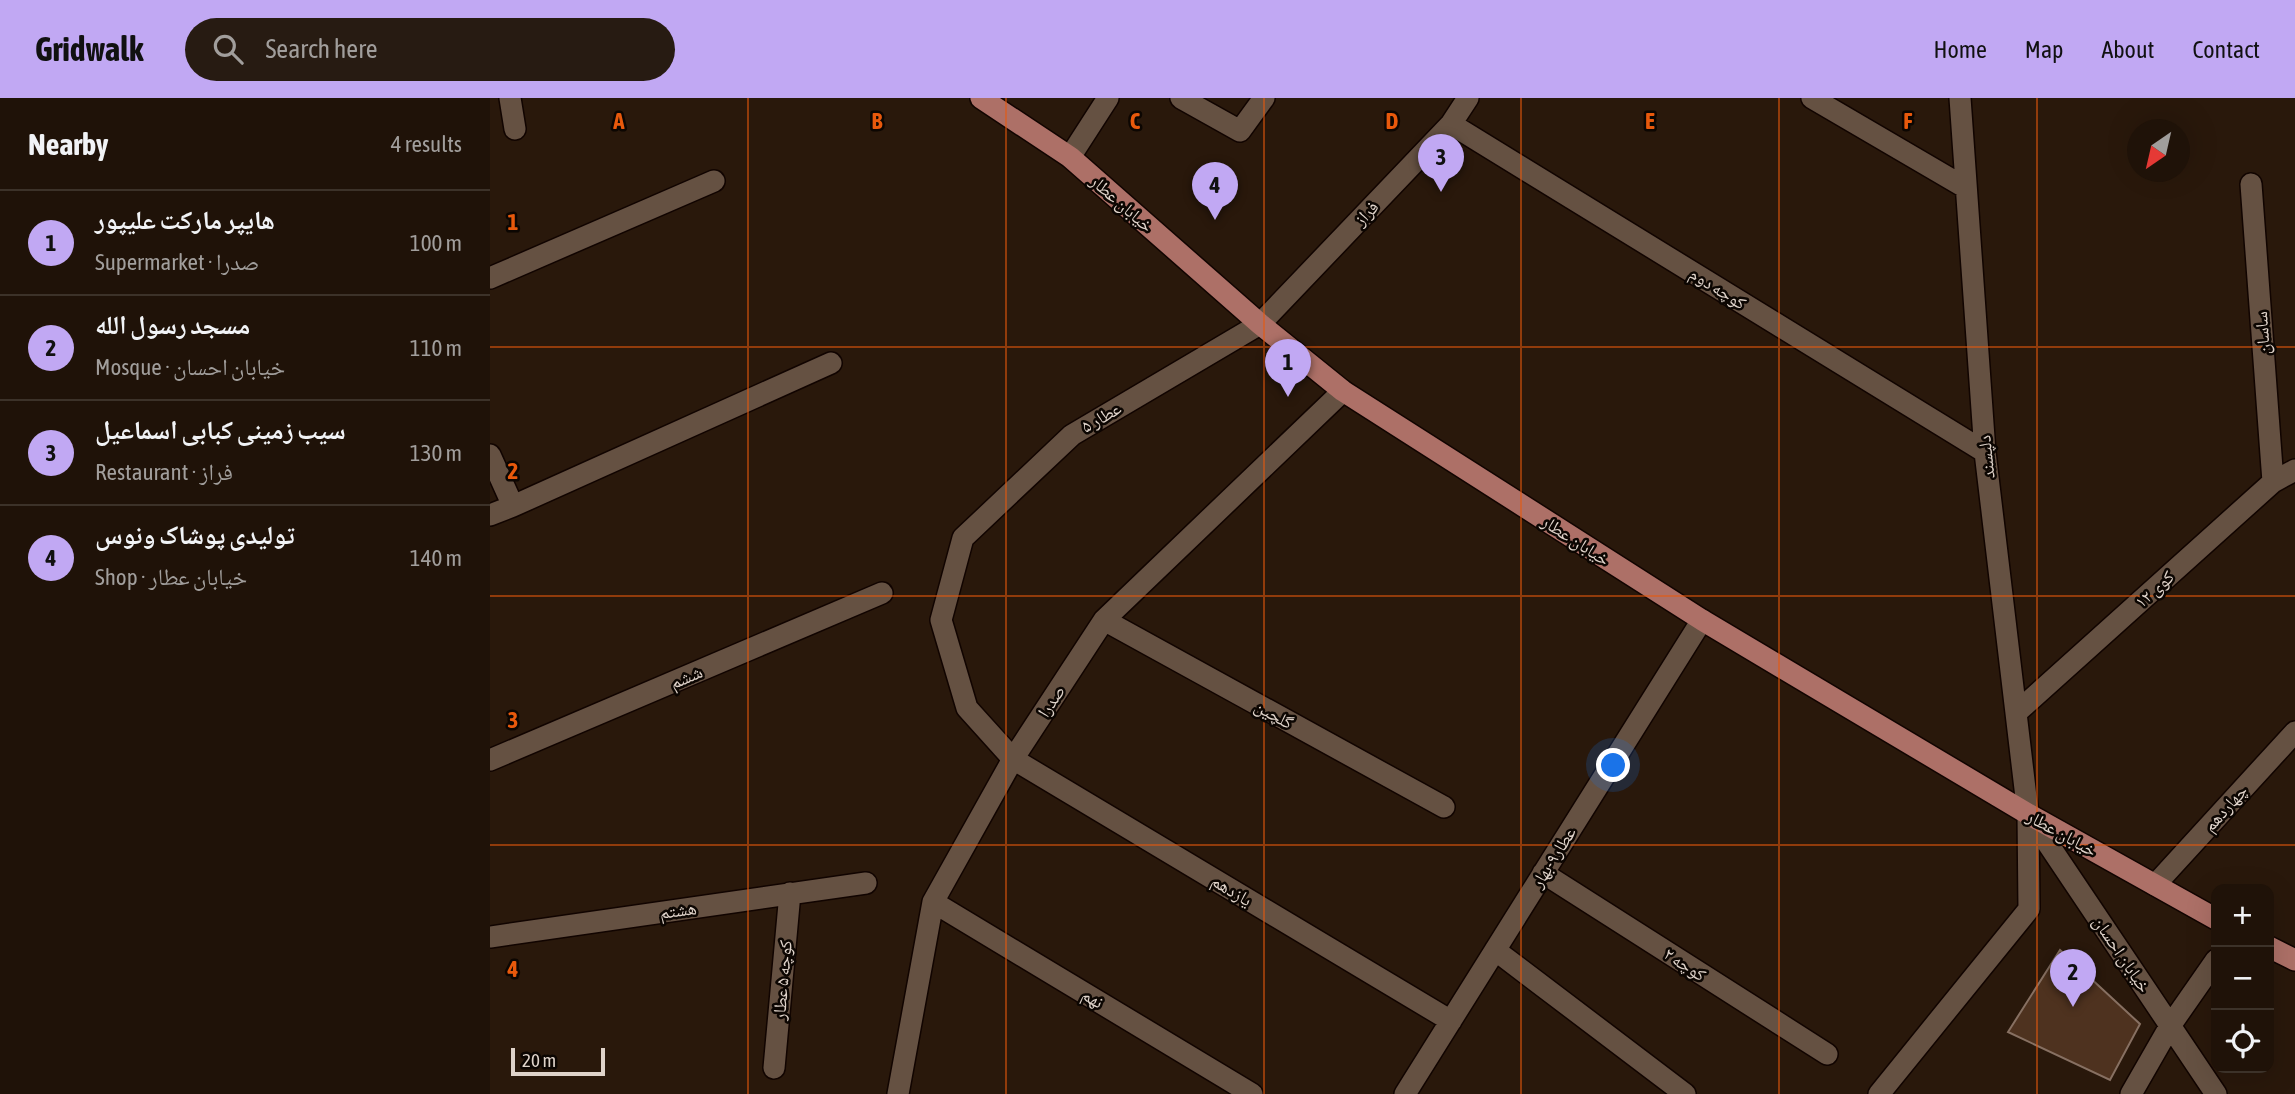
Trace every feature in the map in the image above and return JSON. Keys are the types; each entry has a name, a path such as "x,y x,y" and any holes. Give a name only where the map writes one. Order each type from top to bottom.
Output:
{"main road":[{"name":"خیابان عطار","path":"981,98 1070,157 1260,324 1343,391 1702,620 2028,814 2211,916"},
{"path":"2274,950 2295,960"}],"street":[{"path":"510,98 515,129"},
{"path":"1070,157 1108,98"},
{"path":"1181,98 1240,131 1264,98"},
{"name":"فراز","path":"1260,324 1451,124 1468,98"},
{"path":"1812,98 1966,188"},
{"name":"دلپسند","path":"1879,1094 2029,909 2028,814 1985,452 1960,98"},
{"name":"کوچه دوم","path":"1451,124 1985,452"},
{"path":"490,278 714,181"},
{"name":"ساسان","path":"2251,184 2273,481"},
{"name":"عطار ۵","path":"963,538 1072,435 1260,324"},
{"path":"490,515 831,363"},
{"name":"صدرا","path":"898,1094 933,902 1013,759 1104,620 1343,391"},
{"path":"490,455 513,506"},
{"name":"کوی ۱۲","path":"2016,713 2273,481 2295,470"},
{"name":"یازدهم","path":"963,538 941,620 967,708 1013,759 1451,1021"},
{"name":"ششم","path":"490,760 882,593"},
{"name":"گلچین","path":"1104,620 1444,807"},
{"name":"عطار۹-بهار","path":"1405,1094 1702,620"},
{"name":"چهاردهم","path":"2155,885 2295,732"},
{"name":"خیابان احسان","path":"2028,814 2216,1094"},
{"name":"کوچه ۲","path":"1543,873 1827,1054"},
{"name":"هشتم","path":"490,937 866,883"},
{"name":"کوچه ۵ عطار","path":"774,1068 790,893"},
{"name":"نهم","path":"933,902 1252,1094"},
{"path":"1495,950 1685,1094"},
{"path":"2131,1094 2170,1026 2211,967"}],"building":[{"path":"2060,950 2140,1024 2110,1080 2008,1032"}],"place":[{"name":"سیب زمینی کبابی اسماعیل","path":"1441,192"},
{"name":"تولیدی پوشاک ونوس","path":"1215,220"},
{"name":"هایپر مارکت علیپور","path":"1288,397"},
{"name":"مسجد رسول الله","path":"2073,1007"}]}
